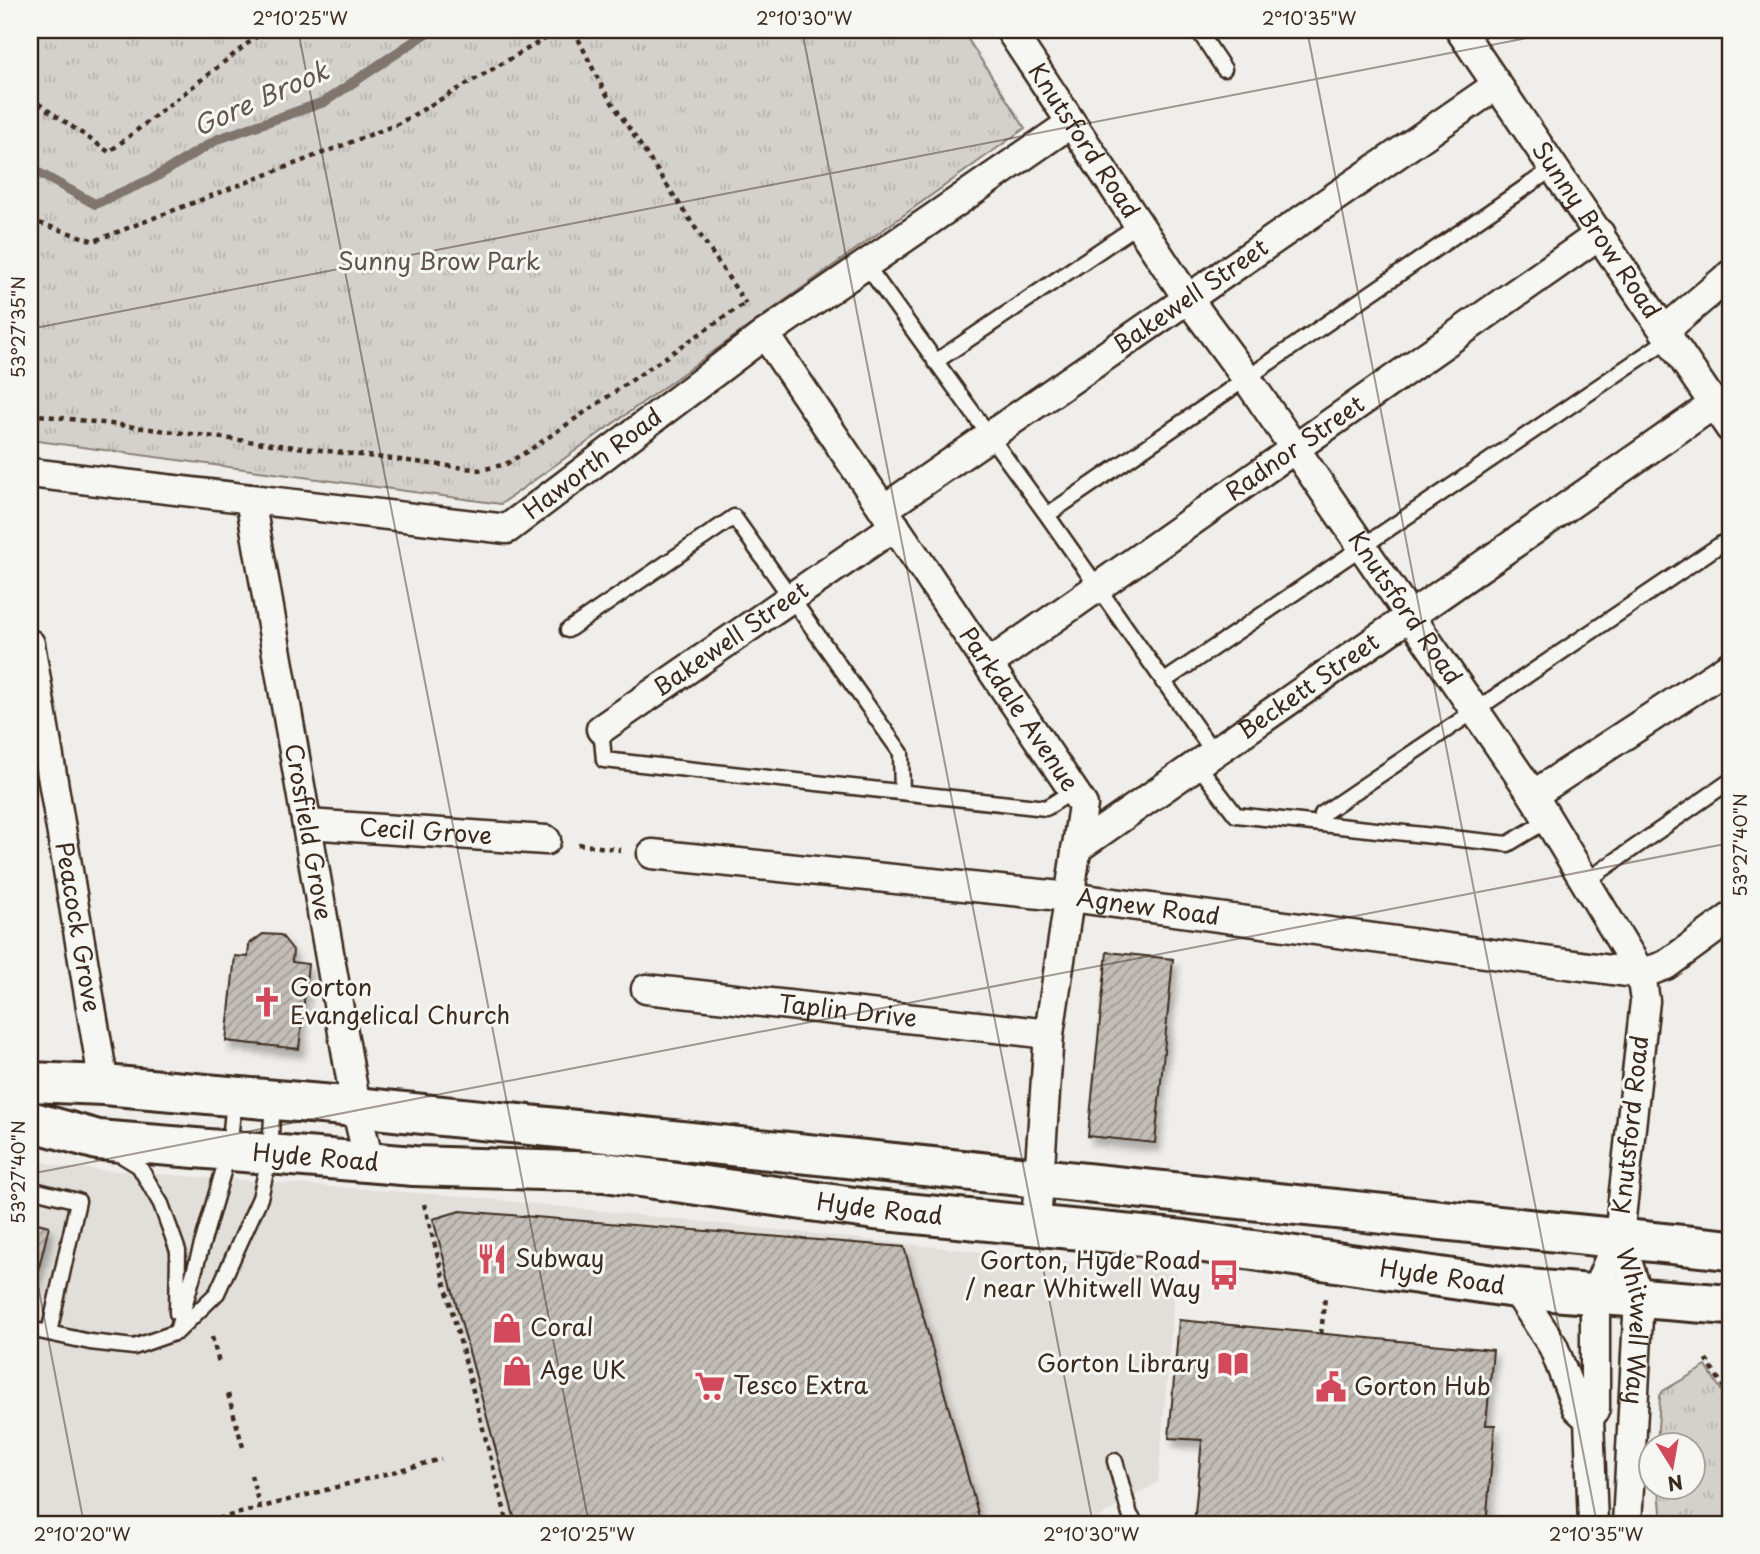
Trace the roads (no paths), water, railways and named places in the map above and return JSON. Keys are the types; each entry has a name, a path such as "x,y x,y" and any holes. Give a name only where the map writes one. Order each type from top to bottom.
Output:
{"highway":[{"name":"Hyde Road","path":"30,1082 104,1085 356,1107 1039,1180 1619,1236 1730,1250"},
{"name":"Hyde Road","path":"30,1121 98,1140 369,1162 605,1172 875,1210 1184,1240 1515,1288 1730,1305"}],"street":[{"name":"Knutsford Road","path":"1010,30 1188,299 1247,379 1533,795 1641,974 1645,1001 1619,1236"},
{"name":"Sunny Brow Road","path":"1460,30 1730,428"},
{"name":"Bakewell Street","path":"601,729 792,596 988,436 1497,85"},
{"name":"Haworth Road","path":"30,472 507,529 765,334 1071,123"},
{"name":"Radnor Street","path":"990,663 1600,234"},
{"path":"1667,334 1730,275"},
{"name":"Parkdale Avenue","path":"765,334 990,663 1083,806 1049,1034 1036,1224"},
{"name":"Beckett Street","path":"1076,849 1714,404"},
{"name":"Crosfield Grove","path":"250,499 356,1107 369,1162"},
{"name":"Peacock Grove","path":"30,644 104,1085"},
{"path":"1533,795 1730,666"},
{"name":"Cecil Grove","path":"307,824 545,840"},
{"name":"Agnew Road","path":"652,854 1070,897 1641,974"},
{"path":"1641,974 1666,965 1730,918"},
{"name":"Taplin Drive","path":"646,989 1049,1034"},
{"name":"Whitwell Way","path":"1592,1524 1589,1419 1595,1409 1595,1294 1619,1236"},
{"name":"Whitwell Way","path":"1619,1236 1639,1298 1627,1524"},
{"name":"Whitwell Way","path":"1515,1288 1553,1346 1577,1408 1589,1419"}],"lane":[{"path":"1198,30 1224,69"},
{"path":"1047,515 1555,167"},
{"path":"935,362 1139,225"},
{"path":"866,265 1047,515 1163,682 1236,815 1508,844 1548,820"},
{"path":"1163,682 1667,334"},
{"path":"568,630 734,517 901,753 902,792"},
{"path":"1321,824 1322,814 1730,538"},
{"path":"601,729 604,760 1046,808 1073,791"},
{"path":"1586,882 1730,781"},
{"path":"177,1332 229,1150 235,1096"},
{"path":"30,1329 90,1342 134,1347 177,1332 218,1293 260,1198 270,1154 273,1099"},
{"path":"98,1140 139,1166 161,1204 178,1251 177,1332"},
{"path":"30,1189 78,1201 49,1333"},
{"path":"1115,1461 1130,1515 1136,1524"}],"waterway":[{"name":"Gore Brook","path":"30,168 95,204 154,178 218,139 324,102 431,30"}],"place":[{"name":"Gorton Evangelical Church","path":"267,1002"},
{"name":"Subway","path":"492,1259"},
{"name":"Gorton, Hyde Road / near Whitwell Way","path":"1224,1275"},
{"name":"Coral","path":"507,1328"},
{"name":"Gorton Library","path":"1233,1364"},
{"name":"Age UK","path":"517,1371"},
{"name":"Tesco Extra","path":"710,1386"},
{"name":"Gorton Hub","path":"1331,1387"}],"park label":[{"name":"Sunny Brow Park","path":"439,262"}]}
